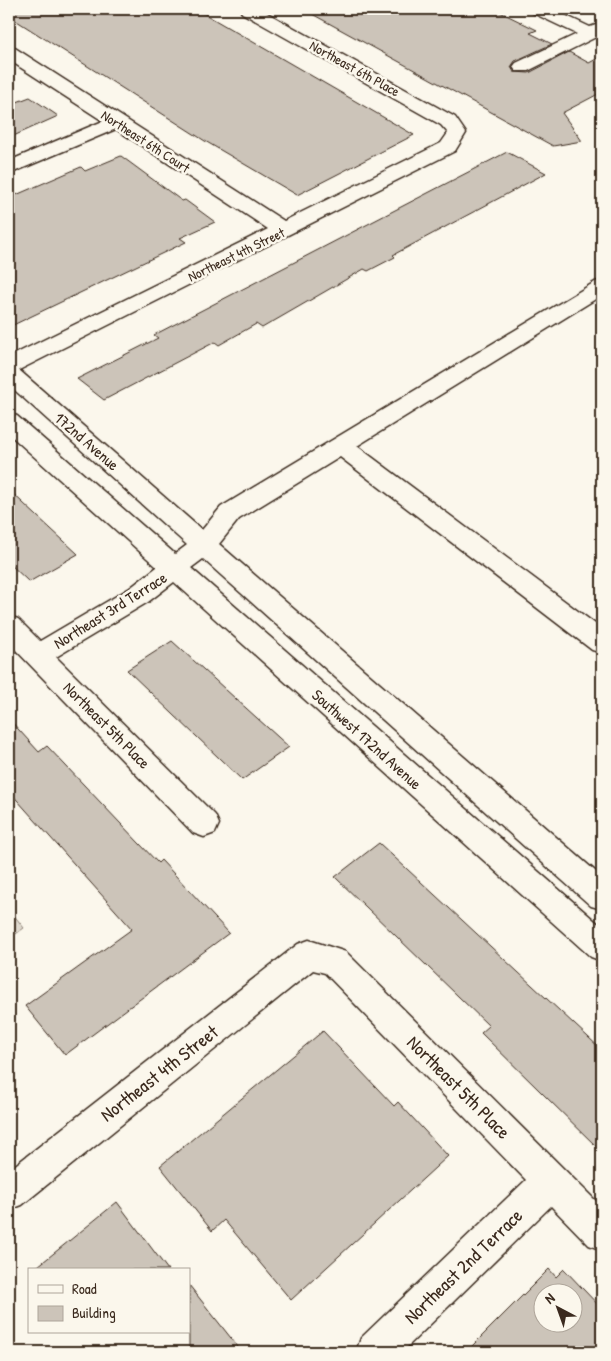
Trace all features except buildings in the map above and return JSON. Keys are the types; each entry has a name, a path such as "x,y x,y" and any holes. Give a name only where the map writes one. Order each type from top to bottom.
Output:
{"street":[{"name":"Northeast 6th Place","path":"248,9 448,121 457,133"},
{"path":"539,9 596,31"},
{"path":"522,67 596,31"},
{"name":"Northeast 6th Court","path":"9,52 284,230"},
{"path":"9,168 117,122"},
{"name":"Northeast 4th Street","path":"9,366 448,147 457,133"},
{"name":"Northeast 3rd Terrace","path":"38,655 139,595 205,544 230,513 602,286"},
{"name":"172nd Avenue","path":"9,373 205,544"},
{"name":"Southwest 172nd Avenue","path":"9,421 602,947"},
{"path":"340,445 596,629"},
{"path":"205,544 435,752 602,896 574,922"},
{"name":"Northeast 5th Place","path":"9,626 204,824"},
{"name":"Northeast 4th Street","path":"9,1192 309,954"},
{"name":"Northeast 5th Place","path":"309,954 335,962 602,1232"},
{"name":"Northeast 2nd Terrace","path":"375,1352 551,1181"}],"shaded area":[{"path":"9,909 24,928 9,939"}]}
